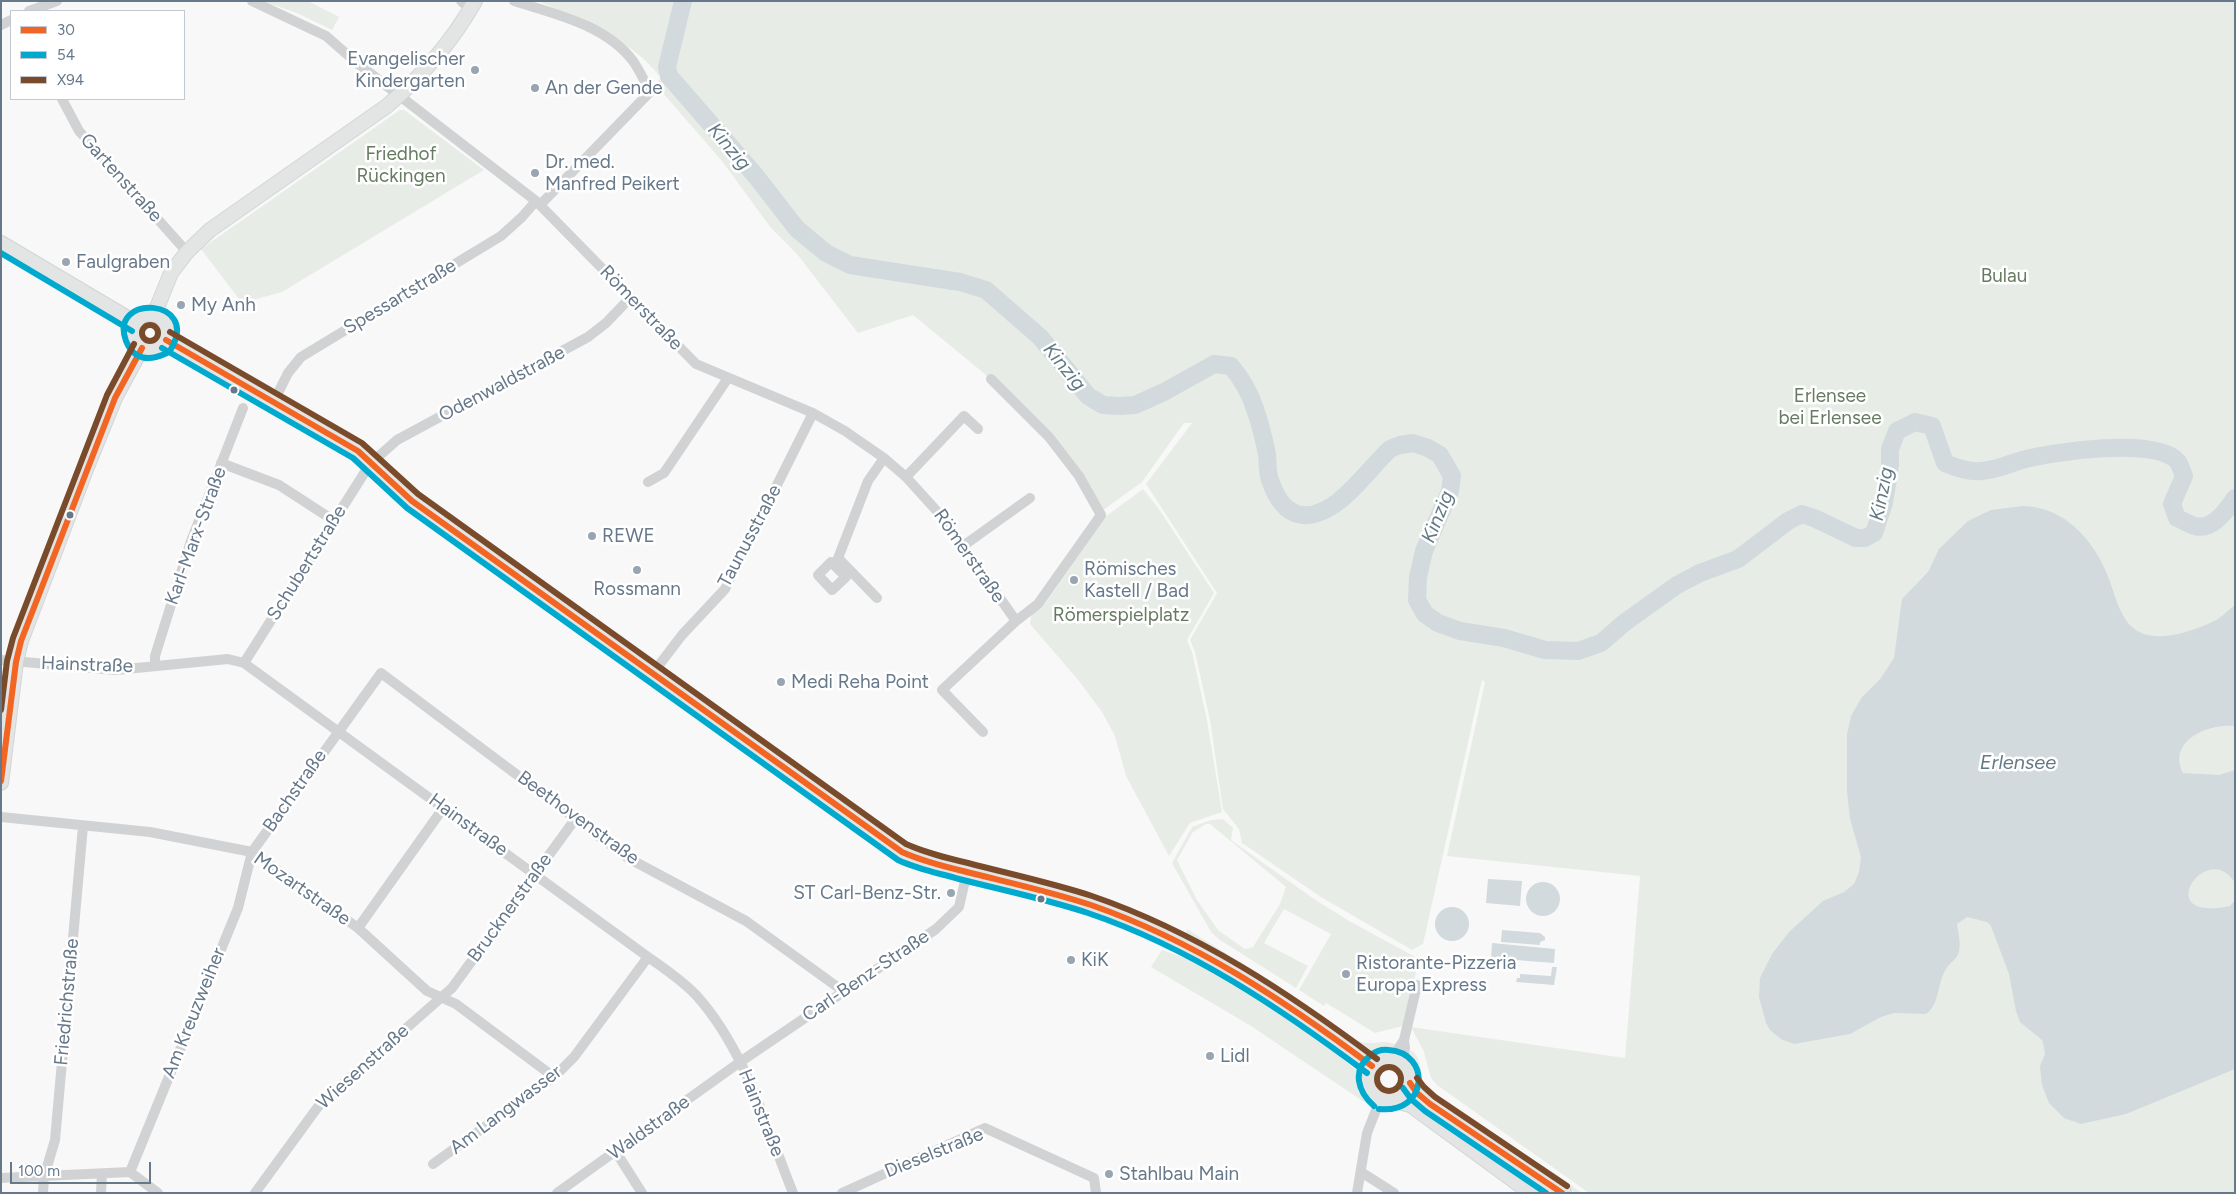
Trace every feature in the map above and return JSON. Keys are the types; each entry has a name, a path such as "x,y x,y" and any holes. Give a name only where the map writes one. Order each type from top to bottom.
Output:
{"highway":[{"path":"1410,1083 1417,1093 1430,1104 1562,1193"},
{"path":"1388,1100 1411,1103 1534,1193"}],"main road":[{"path":"154,315 165,285 188,252 210,230 307,164 414,83 456,32 469,4"},
{"path":"1,243 136,323"},
{"path":"154,315 166,324 168,335 158,348 148,350 142,348 134,340 133,328 144,316 154,315"},
{"path":"166,340 358,451 412,501 896,848 916,859 1070,898 1124,916 1258,985 1303,1014 1372,1066"},
{"path":"1,783 16,662 34,604 115,398 142,348"},
{"path":"1382,1059 1397,1061 1408,1071 1410,1083 1405,1094 1388,1100 1374,1096 1368,1086 1368,1075 1372,1066 1382,1059"}],"street":[{"path":"32,10 57,1"},
{"name":"Römerstraße","path":"252,1 326,36 399,96 538,203 690,358 704,368 813,413 845,431 884,458 906,477 945,520 1016,621"},
{"path":"514,1 603,34 633,61 650,92 538,203"},
{"name":"Gartenstraße","path":"63,100 79,131 188,252"},
{"name":"Spessartstraße","path":"274,401 288,374 301,357 501,236 538,203"},
{"name":"Odenwaldstraße","path":"370,464 397,440 588,337 606,324 630,298"},
{"path":"648,482 664,473 728,378"},
{"path":"983,732 942,690 1016,621 1038,604 1101,515 1079,476 1049,437 991,379"},
{"name":"Karl-Marx-Straße","path":"155,666 155,656 191,541 243,408"},
{"name":"Taunusstraße","path":"653,673 682,635 725,589 813,413"},
{"path":"906,477 964,416 978,429"},
{"path":"877,598 837,562 868,482 884,458"},
{"path":"221,463 279,485 333,520"},
{"name":"Schubertstraße","path":"244,664 370,464"},
{"path":"963,546 1030,498"},
{"name":"Hainstraße","path":"1,660 98,669 228,659 244,664 648,956 695,994 714,1019 740,1062 793,1193"},
{"name":"Beethovenstraße","path":"338,731 381,673 628,858 746,921 843,991"},
{"name":"Bachstraße","path":"252,852 338,731"},
{"path":"358,928 444,807"},
{"name":"Mozartstraße","path":"1,817 150,832 252,852 358,928 427,991 456,1004 554,1077"},
{"name":"Brucknerstraße","path":"443,997 452,988 576,818"},
{"name":"Friedrichstraße","path":"43,1193 44,1176 55,1140 84,826"},
{"name":"Am Kreuzweiher","path":"130,1172 238,908 252,852"},
{"name":"Carl-Benz-Straße","path":"740,1062 936,929 959,907 966,872"},
{"name":"Am Langwasser","path":"433,1164 554,1077 574,1057 648,956"},
{"path":"1397,1061 1405,1048 1404,1040 1417,985"},
{"name":"Wiesenstraße","path":"255,1193 320,1104 443,997"},
{"name":"Waldstraße","path":"557,1193 740,1062"},
{"path":"1357,1193 1368,1133 1388,1100"},
{"name":"Dieselstraße","path":"842,1193 985,1128 1094,1178 1096,1193"},
{"path":"616,1152 642,1193"},
{"path":"1,1178 130,1172 158,1193"},
{"path":"1361,1172 1394,1193"},
{"path":"101,1193 102,1174"}],"green space":[{"path":"262,1 308,1 339,17 332,30 297,13"},
{"name":"Erlensee bei Erlensee","path":"539,1 2235,1 2235,1193 1589,1193 1437,1085 1431,1078 1424,1052 1411,1027 1625,1058 1640,876 1447,856 1485,682 1482,680 1423,944 1412,950 1321,897 1242,843 1239,829 1223,809 1210,720 1195,652 1190,640 1217,593 1146,484 1192,423 1184,423 1142,482 1102,511 1025,407 913,315 858,333 797,254 771,228 722,161 655,84 661,78 649,64 605,32"},
{"name":"Friedhof Rückingen","path":"400,110 404,110 484,170 282,292 242,303 201,249"},
{"name":"Römerspielplatz","path":"1143,489 1159,509 1214,593 1187,640 1192,652 1207,720 1222,812 1190,823 1169,856 1126,776 1115,736 1102,712 1079,681 1030,624 1031,615 1045,604 1105,517"},
{"path":"1223,819 1233,828 1231,840 1317,901 1419,959 1403,1026 1375,1033 1326,1003 1324,1006 1299,990 1331,934 1284,909 1264,943 1308,966 1296,988 1220,940 1211,932 1172,863 1192,827 1211,820","holes":["1206,824 1210,824 1286,887 1280,904 1253,947 1245,949 1218,930 1197,900 1177,860 1193,832"]},
{"path":"1187,929 1270,981 1357,1040 1367,1043 1387,1042 1396,1045 1394,1049 1378,1056 1371,1055 1309,1011 1186,933"},
{"path":"1162,950 1193,961 1261,1000 1328,1047 1356,1070 1365,1096 1364,1102 1251,1026 1151,967"},
{"path":"1411,1050 1418,1058 1426,1087 1582,1193 1575,1193 1413,1084 1408,1062"}],"water":[{"name":"Erlensee","path":"2023,506 2038,508 2064,518 2085,537 2101,561 2124,617 2131,627 2141,633 2152,636 2175,635 2213,622 2235,605 2235,726 2213,728 2193,736 2185,743 2181,752 2180,762 2183,773 2219,775 2235,770 2235,883 2224,871 2211,870 2200,875 2192,884 2188,894 2192,903 2206,908 2230,906 2235,900 2235,1069 2126,1114 2081,1124 2064,1118 2049,1103 2042,1085 2040,1066 2045,1054 2042,1040 2020,1022 2009,974 1991,926 1987,922 1967,917 1957,924 1960,944 1958,954 1946,969 1934,1005 1926,1014 1894,1013 1881,1017 1850,1034 1794,1044 1781,1039 1770,1030 1766,1023 1759,997 1760,978 1772,954 1789,932 1823,901 1844,892 1854,884 1859,872 1861,857 1850,819 1847,791 1847,735 1851,716 1862,697 1881,678 1894,658 1902,599 1928,572 1939,549 1968,521 1991,510"},
{"path":"1488,879 1522,881 1520,906 1486,903"},
{"path":"1543,882 1550,883 1555,887 1559,892 1559,906 1555,911 1550,915 1543,916 1536,915 1531,911 1527,906 1526,899 1527,892 1531,887 1536,883"},
{"path":"1452,907 1459,908 1464,912 1468,917 1468,931 1464,936 1459,940 1452,941 1445,940 1440,936 1436,931 1435,924 1436,917 1440,912 1445,908"},
{"path":"1502,930 1540,933 1545,937 1545,940 1540,942 1540,945 1501,942"},
{"path":"1492,943 1555,949 1554,963 1491,958"},
{"path":"1552,967 1557,967 1554,985 1516,982 1517,978 1520,978 1520,974 1551,976"}],"waterway":[{"name":"Kinzig","path":"683,1 667,67 669,76 755,175 797,229 826,253 850,265 960,282 986,290 1040,337 1088,396 1103,405 1135,405 1164,392 1214,364 1231,366 1245,386 1253,403 1266,448 1269,477 1275,493 1289,510 1298,514 1307,515 1328,509 1353,489 1390,449 1413,443 1428,448 1440,455 1452,476 1450,491 1424,551 1418,577 1417,600 1425,614 1438,623 1460,631 1504,638 1545,650 1578,651 1601,643 1624,623 1677,585 1700,573 1738,559 1788,521 1802,514 1856,538 1865,538 1874,533 1884,503 1890,465 1890,449 1897,431 1915,422 1932,426 1945,463 1972,471 1982,471 2022,460 2078,450 2127,448 2167,454 2178,462 2184,476 2172,504 2177,518 2190,525 2201,527 2213,523 2223,514 2235,498"}],"transit line":[{"name":"54","path":"1,253 132,331"},
{"name":"54","path":"167,353 161,356 143,358 129,348 124,325 130,315 140,309 153,308 165,311 174,319 177,332 171,349"},
{"name":"X94","path":"150,325 156,327 158,333 156,339 150,341 144,339 142,333 144,327 150,325"},
{"name":"X94","path":"170,332 362,443 418,494 906,844 937,855 1092,896 1168,927 1241,966 1276,988 1377,1059"},
{"name":"30","path":"166,340 358,451 412,501 902,852 940,865 1091,905 1167,936 1272,996 1372,1066"},
{"name":"X94","path":"1,710 7,661 13,638 107,395 134,344"},
{"name":"30","path":"1,781 16,662 21,641 115,398 142,348"},
{"name":"54","path":"162,348 353,458 407,508 898,860 928,871 1072,908 1126,927 1199,962 1234,982 1268,1003 1367,1073"},
{"name":"54","path":"1374,1106 1361,1088 1359,1081 1361,1067 1375,1052 1389,1050 1403,1054 1412,1061 1417,1071 1418,1082 1415,1093 1408,1102 1396,1108 1379,1109"},
{"name":"X94","path":"1389,1067 1394,1068 1400,1074 1401,1079 1400,1084 1394,1090 1389,1091 1384,1090 1378,1084 1377,1079 1378,1074 1384,1068 1389,1067"},
{"name":"X94","path":"1417,1078 1435,1097 1567,1186"},
{"name":"30","path":"1410,1083 1417,1093 1430,1104 1562,1193"},
{"name":"54","path":"1403,1088 1411,1099 1425,1111 1546,1193"}],"place":[{"name":"Evangelischer Kindergarten","path":"475,70"},
{"name":"An der Gende","path":"535,88"},
{"name":"Dr. med. Manfred Peikert","path":"535,173"},
{"name":"Faulgraben","path":"66,262"},
{"name":"My Anh","path":"181,305"},
{"name":"REWE","path":"592,536"},
{"name":"Rossmann","path":"637,570"},
{"name":"Römisches Kastell / Bad","path":"1074,580"},
{"name":"Medi Reha Point","path":"781,682"},
{"name":"ST Carl-Benz-Str.","path":"951,893"},
{"name":"KiK","path":"1071,960"},
{"name":"Ristorante-Pizzeria Europa Express","path":"1346,974"},
{"name":"Lidl","path":"1210,1056"},
{"name":"Stahlbau Main","path":"1109,1174"}],"park label":[{"name":"Bulau","path":"2004,276"}]}
